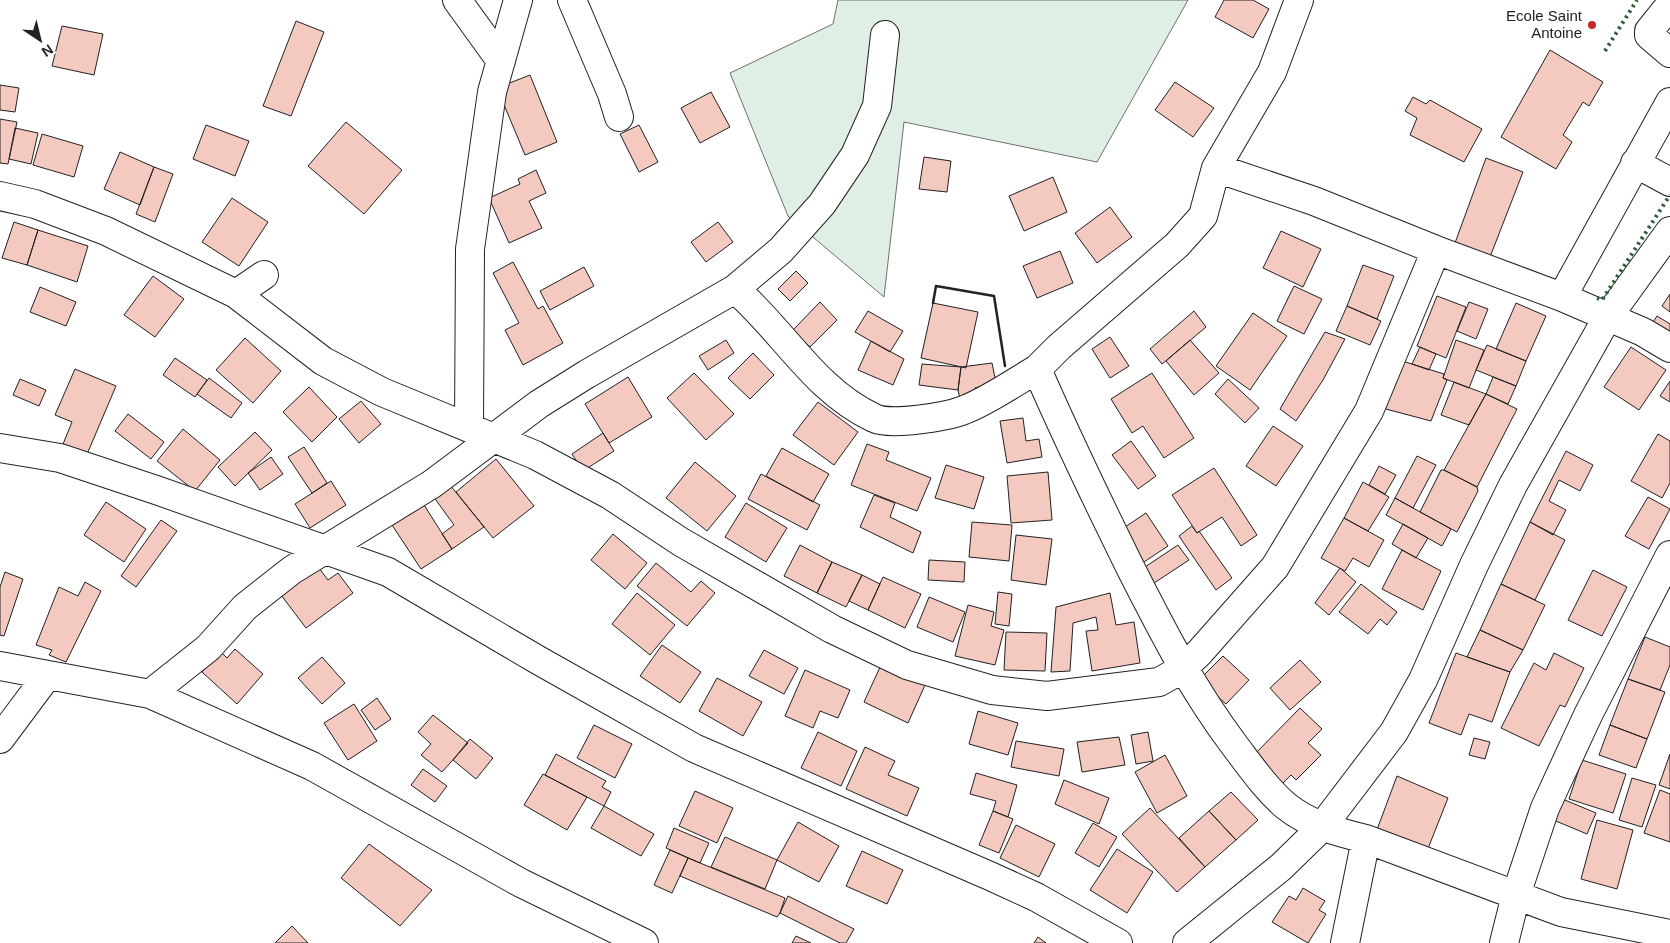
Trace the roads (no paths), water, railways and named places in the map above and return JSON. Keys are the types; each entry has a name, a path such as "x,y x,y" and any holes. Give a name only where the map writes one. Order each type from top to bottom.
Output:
{"street":[{"path":"457,0 501,61"},
{"path":"469,428 470,249 492,92 518,0"},
{"path":"572,0 612,94 619,117"},
{"path":"735,289 754,306 780,336 838,395 875,419 918,420 964,410 1037,369 1065,342 1177,245 1203,216 1216,168 1272,72 1299,0"},
{"path":"1670,5 1649,31 1649,35 1670,53"},
{"path":"150,694 208,648 245,607 292,570 322,549 432,484 494,437 587,374 735,289 781,250 822,204 855,155 877,106 885,35"},
{"path":"1562,297 1635,162 1670,102"},
{"path":"1635,162 1670,182"},
{"path":"1216,168 1314,201 1436,250 1562,297 1643,332 1670,348"},
{"path":"0,196 35,204 106,230 236,294 323,360 382,392 535,455 610,495 681,542 832,629 907,665 992,690 1047,696 1159,682 1182,669 1221,630 1275,568 1318,500 1369,411 1436,250"},
{"path":"1187,943 1281,867 1321,828 1394,732 1423,680 1474,564 1513,485 1607,318 1670,231"},
{"path":"236,294 264,275"},
{"path":"1037,369 1090,486 1182,669 1209,711 1266,786 1287,807 1321,828 1366,839 1561,912 1670,934"},
{"path":"0,448 60,458 159,490 388,572 694,748 998,879 1036,897 1118,943"},
{"path":"1504,943 1516,896 1545,808 1588,715 1670,554"},
{"path":"0,666 150,694 312,766 521,883 644,943"},
{"path":"0,740 47,676"},
{"path":"1345,943 1366,839"}],"place":[{"name":"Ecole Saint Antoine","path":"1592,25"}]}
